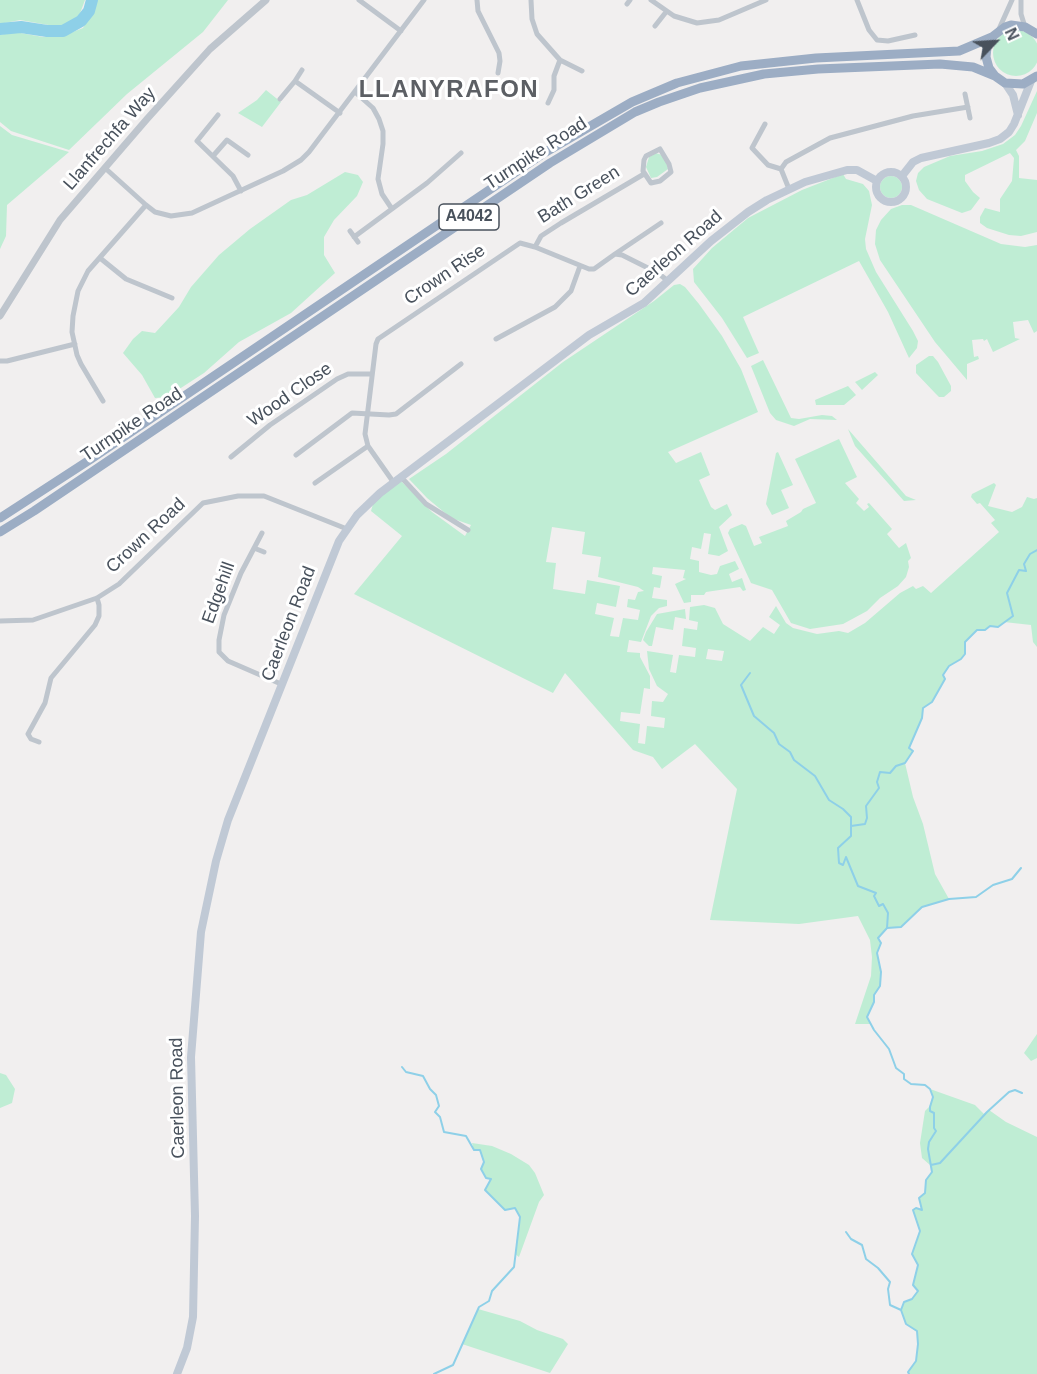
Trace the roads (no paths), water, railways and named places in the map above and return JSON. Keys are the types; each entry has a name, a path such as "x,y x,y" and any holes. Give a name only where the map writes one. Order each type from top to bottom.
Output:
{"highway":[{"name":"Turnpike Road","path":"0,518 544,153 632,102 677,83 741,66 816,58 959,51 1011,26 1025,27"},
{"path":"1025,27 1036,33"},
{"path":"995,34 987,47 986,57 988,68 995,76"},
{"name":"Turnpike Road","path":"0,532 44,505 550,163 635,112 699,88 764,74 818,69 940,64 973,67 1005,83"},
{"path":"1005,83 1014,85 1034,79"}],"main road":[{"path":"902,176 913,162 925,156 1000,139 1009,132 1034,79"},
{"path":"1005,83 1013,95 1018,115"},
{"name":"Caerleon Road","path":"177,1374 187,1348 194,1308 195,1216 191,1057 201,932 216,861 228,820 330,560 347,529 366,506 397,480 583,340 644,303 730,224 767,200 805,182 847,170 857,170 877,181"},
{"path":"887,172 897,172 902,176 906,183 905,194 897,201 882,199 878,195 876,190 879,177 887,172"}],"street":[{"name":"Llanfrechfa Way","path":"0,316 60,220 210,50 266,0"},
{"path":"359,0 401,31"},
{"path":"105,168 146,205 164,216 182,215 241,191 301,160 340,113 424,0"},
{"path":"477,0 478,11 499,53 498,73"},
{"path":"531,0 534,27 546,46 560,60 582,71"},
{"path":"651,0 666,12 688,22 705,23 719,20 766,0"},
{"path":"857,0 869,30 877,40 888,41 915,35"},
{"path":"995,34 1012,0"},
{"path":"1021,0 1020,14 1025,27"},
{"path":"655,26 666,12"},
{"path":"548,103 554,90 554,76 560,60"},
{"path":"280,99 302,70"},
{"path":"295,81 340,113"},
{"path":"355,92 373,108 379,118 383,131 383,144 378,179 382,194 392,209"},
{"path":"965,94 970,118"},
{"path":"781,169 786,162 830,138 913,117 968,107"},
{"path":"218,115 197,141 233,176 241,191"},
{"path":"765,124 752,148 768,165 781,169"},
{"path":"213,156 228,140 248,155"},
{"name":"Bath Green","path":"658,150 662,151 669,164 670,172 656,183 651,183 644,174 646,156 658,150"},
{"path":"350,231 356,239 392,209 457,162 461,153"},
{"path":"781,169 789,189"},
{"name":"Bath Green","path":"535,247 542,236 561,223 644,174"},
{"path":"103,401 81,364 75,344 72,316 78,291 88,271 146,205"},
{"path":"535,247 580,266 594,269 661,223"},
{"name":"Crown Rise","path":"368,446 365,434 375,344 378,339 520,243 535,247"},
{"path":"615,254 622,255 658,273 668,281"},
{"path":"100,258 126,279 172,298"},
{"path":"496,339 555,307 572,291 580,266"},
{"path":"0,361 75,344"},
{"path":"296,455 352,413 389,416 396,414 461,364"},
{"name":"Wood Close","path":"231,457 270,425 337,380 348,374 372,374"},
{"path":"315,483 368,446 397,480 426,504 468,530"},
{"name":"Crown Road","path":"0,621 33,620 97,598 119,584 203,503 238,496 264,496 347,529"},
{"name":"Edgehill","path":"262,533 241,573 224,615 219,652 228,662 281,684"},
{"name":"Edgehill","path":"254,548 264,552"},
{"path":"39,742 31,739 28,734 45,703 51,678 95,625 99,616 97,598"}],"waterway":[{"path":"0,29 21,27 63,31 81,21 89,11 92,0"},
{"path":"909,1374 908,1372 916,1361 917,1331 906,1324 901,1310 904,1302 912,1299 918,1291 913,1285 918,1265 912,1254 920,1231 913,1210 916,1208 922,1210 919,1198 925,1193 926,1180 932,1172 928,1149 929,1142 936,1131 934,1113 930,1111 933,1097 930,1089 925,1085 911,1084 904,1079 904,1074 896,1068 889,1049 867,1017 874,1002 874,995 880,986 881,972 877,953 881,943 878,938 887,928 888,913 883,904 879,906 874,896 876,893 858,886 846,857 843,865 839,863 838,848 851,836 851,826 865,824 866,806 879,788 877,782 880,772 890,773 896,766 905,763 913,751 909,748 922,718 923,708 932,702 945,679 943,675 949,666 965,654 965,642 977,630 985,630 990,626 998,627 1013,616 1007,593 1019,570 1026,571 1024,564 1030,554 1037,550"},
{"path":"750,673 741,685 754,716 774,733 779,744 790,752 794,760 815,776 829,800 851,817 851,826"},
{"path":"887,928 901,927 922,907 949,899 976,897 993,885 1012,879 1021,868"},
{"path":"402,1067 406,1072 423,1076 436,1095 439,1106 435,1112 440,1117 444,1132 466,1136 474,1150 480,1150 484,1162 481,1169 486,1178 491,1179 485,1190 505,1210 515,1208 520,1217 514,1267 492,1291 489,1301 479,1307 453,1365 434,1374"},
{"path":"931,1165 940,1163 987,1112 1009,1092 1015,1090 1022,1093"},
{"path":"846,1232 851,1239 862,1245 866,1259 878,1268 890,1282 888,1289 890,1305 901,1310"}],"district":[{"name":"LLANYRAFON","path":"449,90"}]}
